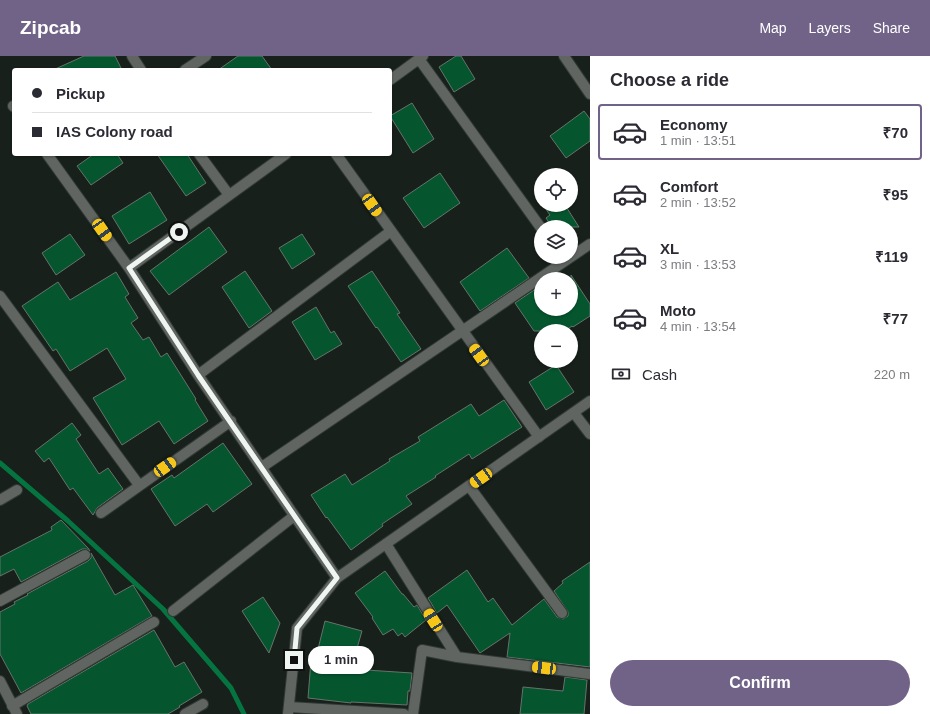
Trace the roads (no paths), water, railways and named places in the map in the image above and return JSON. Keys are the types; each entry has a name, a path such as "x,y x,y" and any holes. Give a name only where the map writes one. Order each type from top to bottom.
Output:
{"street":[{"path":"132,56 140,68"},
{"path":"188,68 206,56"},
{"path":"564,56 587,83 590,94"},
{"path":"392,79 421,58 535,220"},
{"path":"48,156 129,268 198,375 231,421 337,578"},
{"path":"200,156 229,195"},
{"path":"129,268 283,156"},
{"path":"337,156 539,437"},
{"path":"198,375 391,231"},
{"path":"578,251 590,244"},
{"path":"262,467 462,331 557,264"},
{"path":"0,296 139,485"},
{"path":"404,714 288,710 297,628 337,578 590,402"},
{"path":"574,413 590,434"},
{"path":"101,513 231,421"},
{"path":"469,486 562,613"},
{"path":"0,500 17,490"},
{"path":"173,611 294,516"},
{"path":"386,544 457,658"},
{"path":"0,601 85,555"},
{"path":"0,681 15,710 154,622"},
{"path":"413,714 422,650 457,658 590,674"},
{"path":"185,714 203,704"}],"waterway":[{"path":"0,463 68,521 163,609 231,688 244,714"}]}
